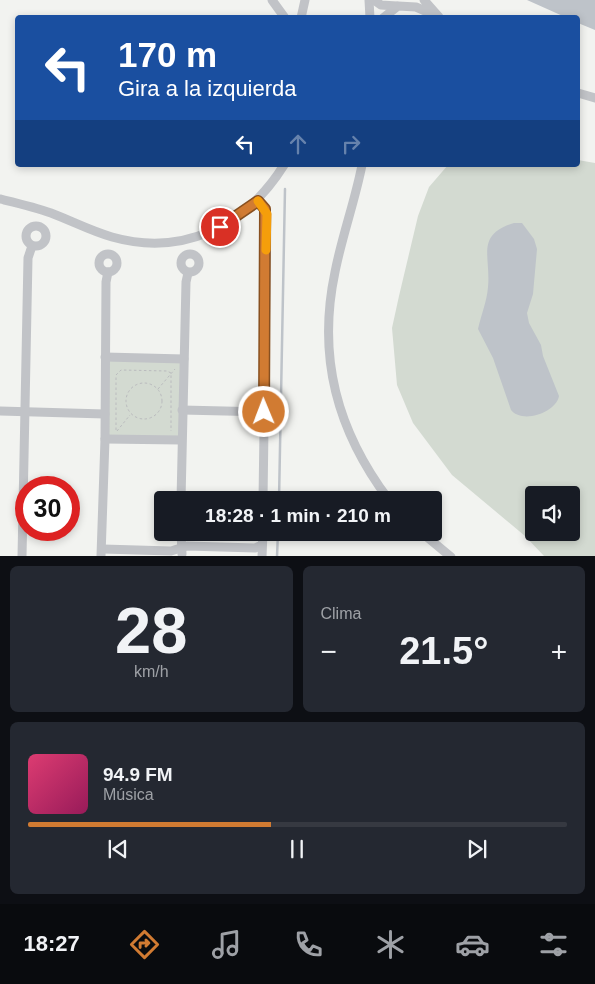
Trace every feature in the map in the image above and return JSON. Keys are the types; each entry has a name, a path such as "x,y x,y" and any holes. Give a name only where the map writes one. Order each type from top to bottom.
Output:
{"street":[{"path":"272,0 282,15"},
{"path":"302,15 305,0"},
{"path":"369,0 370,15"},
{"path":"374,0 381,5 416,7 435,15"},
{"path":"387,15 408,0"},
{"path":"424,0 438,15"},
{"path":"580,94 595,98"},
{"path":"0,199 40,209 115,238 157,243 193,238 220,227 258,201 283,167"},
{"path":"362,167 332,285 328,323 328,350 334,385 348,433 360,458 383,491"},
{"path":"258,201 267,214 263,491"},
{"path":"115,238 110,255 116,259 117,265 114,270 108,272 106,282 105,439 101,555 171,551 182,553 255,548 262,545"},
{"path":"22,556 28,258 32,246"},
{"path":"181,491 186,282 188,273"},
{"path":"105,357 184,359"},
{"path":"182,410 264,412"},
{"path":"0,411 105,414"},
{"path":"105,439 181,440"},
{"path":"262,541 262,556"},
{"path":"432,541 451,556"}],"path":[{"path":"158,390 184,359"},
{"path":"117,431 116,373 122,370 167,371 171,373"},
{"path":"171,373 171,431"},
{"path":"142,383 153,386 158,390 161,395 161,407 154,417 142,419 131,414 126,404 126,398 132,388 142,383"},
{"path":"105,439 117,431 131,414"}],"shaded area":[{"path":"527,0 595,0 595,30 580,24 580,15 561,15"},
{"path":"580,160 595,163 595,556 544,556 530,541 580,541 580,486 525,486 525,536 452,475 413,423 397,385 392,328 418,216 429,187 446,167 580,167"},
{"path":"514,223 522,223 534,239 537,249 533,294 527,313 529,323 541,345 543,356 559,396 557,402 545,412 530,416 516,414 511,410 493,358 478,329 487,292 489,240 502,228"},
{"path":"105,357 184,359 181,440 105,439"}],"waterway":[{"path":"279,491 285,189"},
{"path":"277,556 278,541"}],"slow traffic":[{"path":"258,201 267,214 266,250"}],"route":[{"path":"220,227 237,218 258,201 267,214 264,412"}]}
